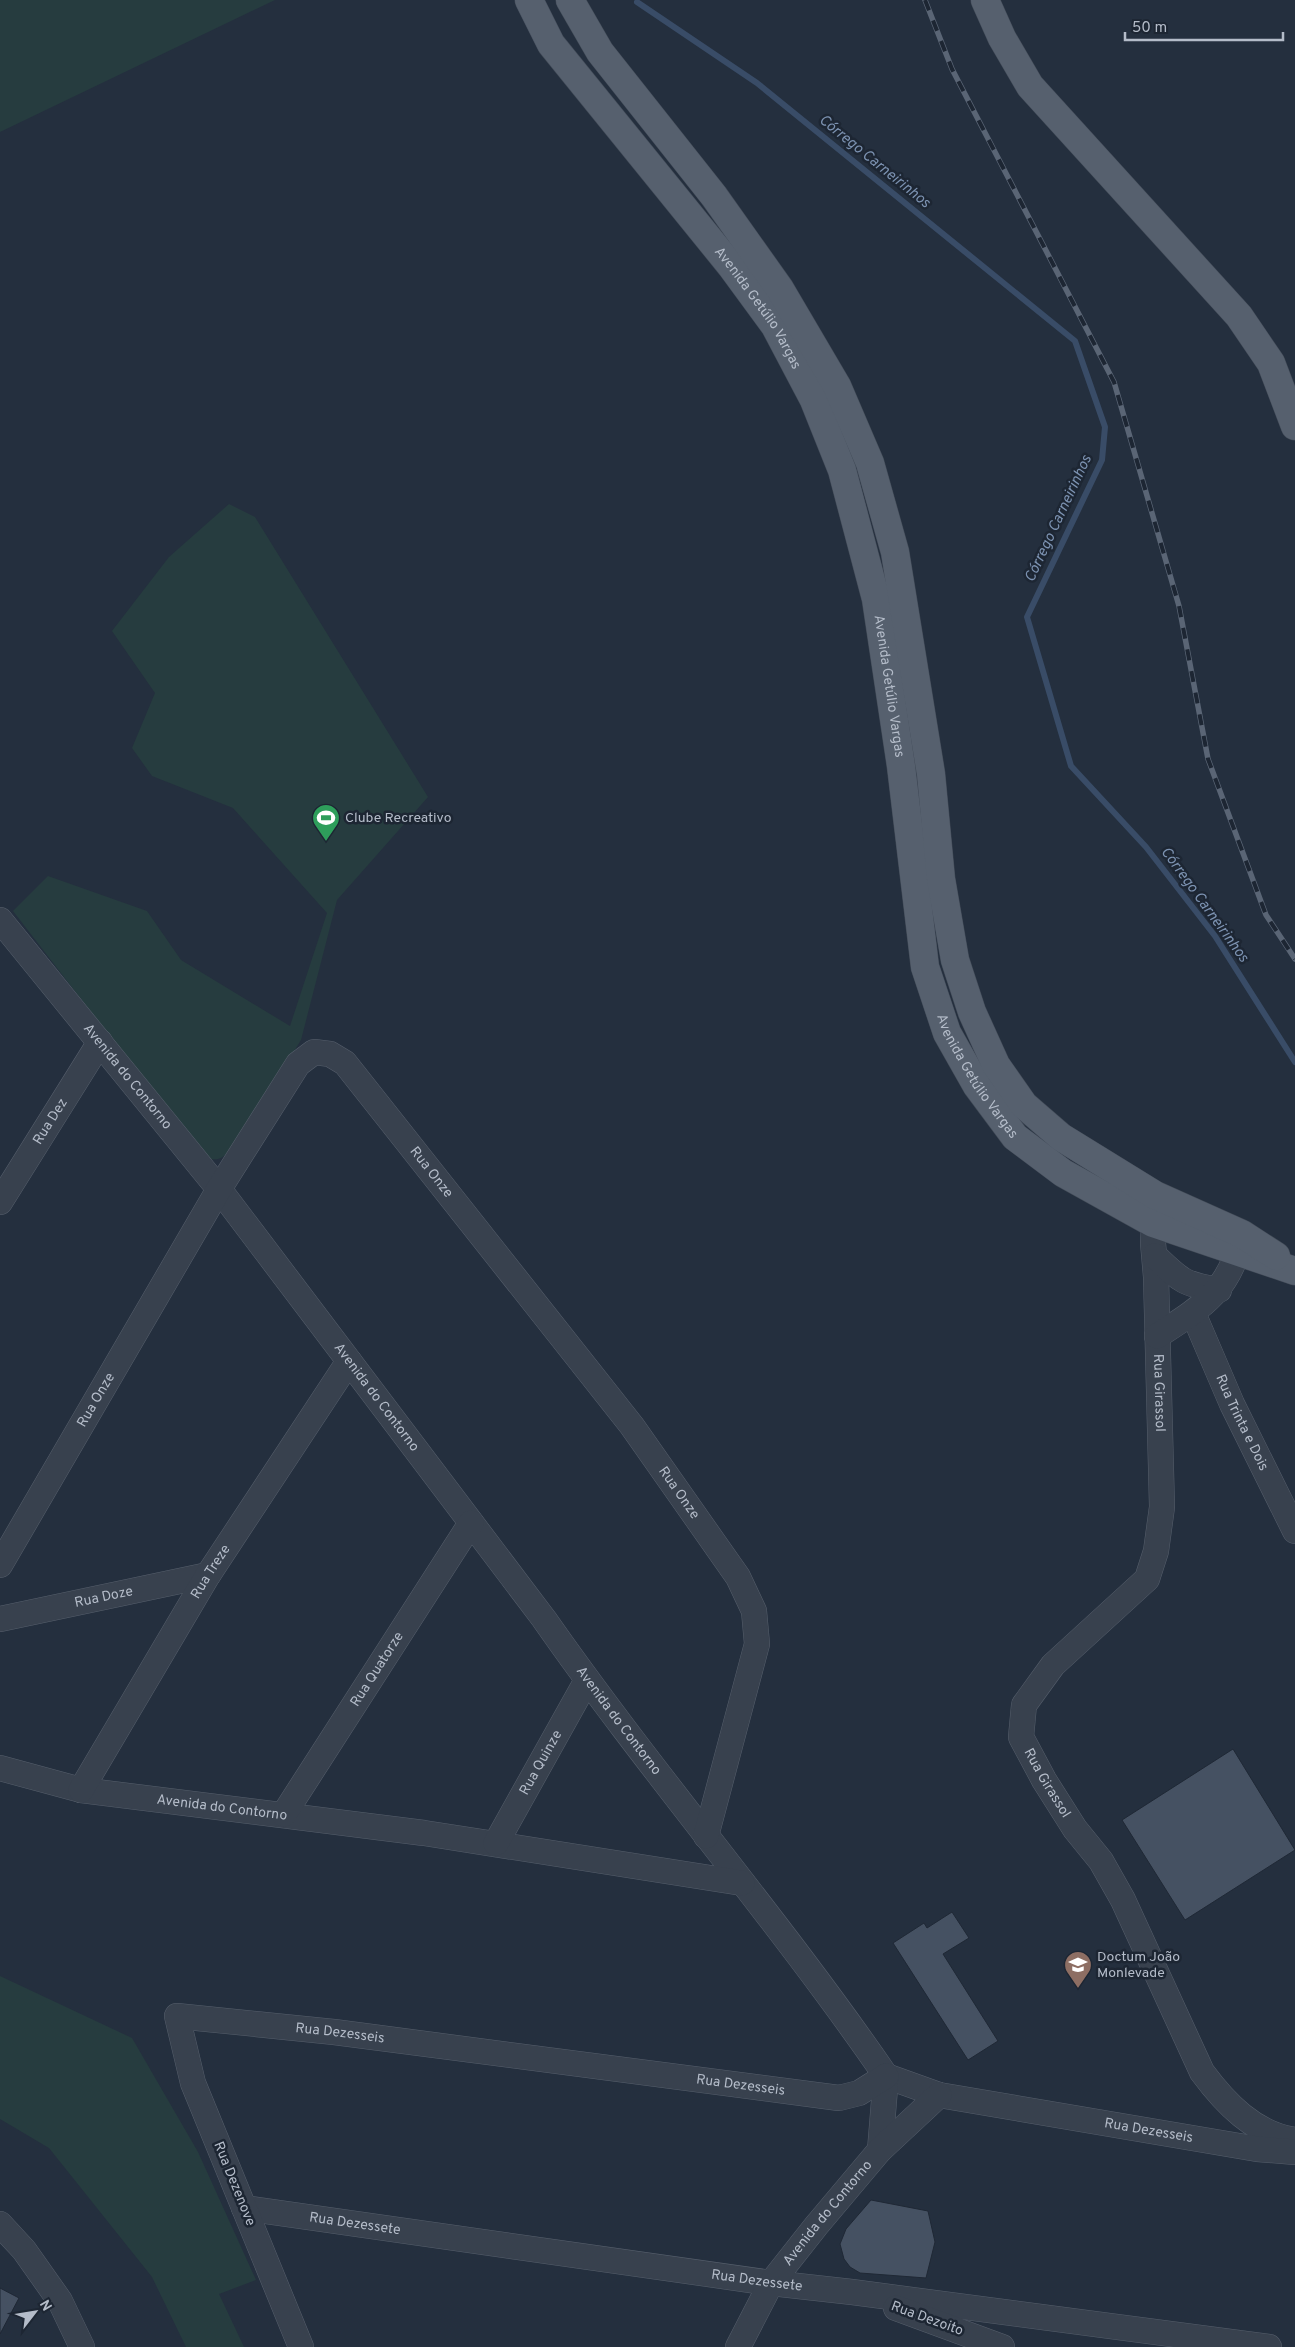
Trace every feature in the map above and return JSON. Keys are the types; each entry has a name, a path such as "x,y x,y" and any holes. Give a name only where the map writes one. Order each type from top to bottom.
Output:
{"main road":[{"name":"Avenida Getúlio Vargas","path":"529,0 551,44 731,266 775,326 814,400 842,470 876,599 901,766 925,967 947,1033 977,1086 1015,1137 1063,1174 1154,1223 1240,1244"},
{"name":"Avenida Getúlio Vargas","path":"570,0 600,52 714,196 780,289 837,386 866,455 895,552 930,774 941,879 955,960 972,1012 1001,1073 1024,1105 1060,1137 1240,1244 1295,1270"},
{"path":"985,0 1002,38 1030,86 1239,316 1272,363 1295,426"},
{"path":"914,883 941,879"}],"street":[{"name":"Avenida do Contorno","path":"0,920 218,1189 544,1619 587,1680 886,2076"},
{"name":"Rua Dez","path":"0,1202 100,1042"},
{"name":"Rua Onze","path":"0,1565 218,1189 298,1064 314,1052 330,1054 345,1062 632,1426 738,1577 754,1611 757,1644 706,1836"},
{"name":"Rua Girassol","path":"1155,1195 1154,1256 1162,1507 1156,1551 1146,1579 1054,1665 1024,1705 1021,1737 1044,1780 1075,1829 1101,1861 1123,1900 1202,2072 1220,2097 1243,2117 1269,2133 1295,2140"},
{"name":"Rua Girassol","path":"1157,1336 1193,1313 1218,1290 1234,1265 1240,1244"},
{"path":"1154,1256 1189,1285 1218,1290"},
{"name":"Rua Trinta e Dois","path":"1193,1313 1232,1404 1295,1531"},
{"name":"Rua Treze","path":"82,1790 208,1575 349,1361"},
{"name":"Rua Quatorze","path":"284,1814 471,1523"},
{"name":"Rua Doze","path":"0,1619 208,1575"},
{"name":"Rua Quinze","path":"496,1843 587,1680"},
{"name":"Avenida do Contorno","path":"0,1768 82,1790 284,1814 496,1843 742,1883"},
{"name":"Rua Dezesseis","path":"177,2016 334,2032 839,2098 859,2093 886,2076 939,2095 1257,2150 1295,2152"},
{"name":"Rua Dezenove","path":"177,2016 193,2083 301,2347"},
{"path":"880,2150 886,2076"},
{"name":"Avenida do Contorno","path":"738,2347 771,2283 880,2150 939,2095"},
{"name":"Rua Dezessete","path":"244,2208 771,2283 1269,2347"},
{"path":"0,2224 24,2250 60,2301 82,2347"},
{"name":"Rua Dezoito","path":"852,2292 1002,2347"}],"green space":[{"path":"0,0 275,0 0,132"},
{"name":"Clube Recreativo","path":"229,504 255,517 428,797 337,900 301,1040 235,1146 221,1158 208,1159 203,1157 13,911 48,876 147,911 181,960 290,1026 327,913 233,808 152,776 132,748 155,693 112,631 169,557"},
{"path":"0,1976 132,2038 198,2152 256,2280 219,2294 244,2347 186,2347 152,2277 49,2148 0,2119"}],"building":[{"path":"1233,1749 1295,1850 1185,1920 1122,1820"},
{"path":"952,1912 969,1938 943,1954 998,2041 968,2060 893,1943 924,1923 927,1928"},
{"path":"871,2200 928,2211 935,2242 926,2278 860,2273 850,2267 844,2259 840,2244 846,2229"},
{"path":"0,2288 19,2298 0,2334"}],"waterway":[{"name":"Córrego Carneirinhos","path":"637,2 757,83 1075,341 1105,427 1102,460 1027,617 1071,766 1146,847 1215,936 1295,1062"}],"railway":[{"path":"925,0 952,69 1114,382 1179,606 1208,759 1266,915 1295,959"}],"place":[{"name":"Clube Recreativo","path":"326,842"},
{"name":"Doctum João Monlevade","path":"1078,1989"}]}
